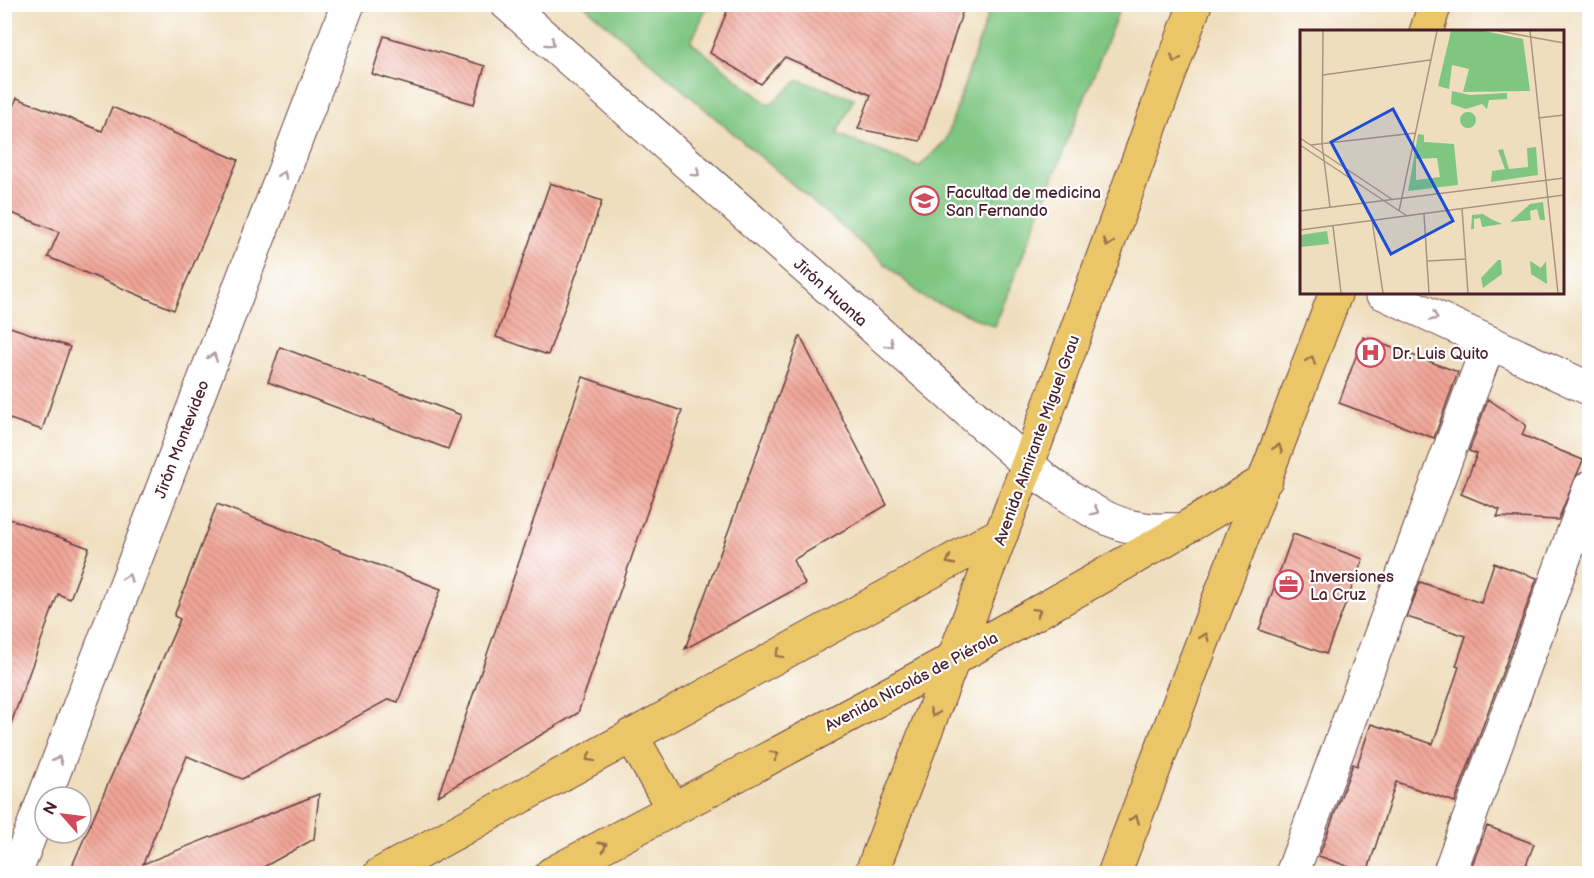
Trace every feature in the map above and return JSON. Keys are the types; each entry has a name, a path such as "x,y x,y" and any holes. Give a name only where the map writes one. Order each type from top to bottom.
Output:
{"main road":[{"name":"Avenida Almirante Miguel Grau","path":"871,873 1002,533 1037,472 1195,4"},
{"path":"1427,30 1435,4"},
{"path":"1114,873 1335,294"},
{"name":"Avenida Nicolás de Piérola","path":"551,873 955,659 1266,480"},
{"path":"380,873 1002,533"},
{"path":"631,735 673,809"}],"street":[{"name":"Jirón Montevideo","path":"15,873 348,4"},
{"name":"Jirón Huanta","path":"507,4 1037,472 1080,504 1112,520 1143,529 1182,530"},
{"path":"1385,294 1590,389"},
{"path":"1292,873 1489,343"},
{"path":"1449,873 1590,487"}],"green space":[{"path":"584,5 708,5 691,42 769,105 799,80 854,98 837,134 919,167 946,140 991,5 1121,5 995,326 925,298"}],"building":[{"path":"730,4 965,4 920,141 858,129 871,95 785,57 761,84 710,53"},
{"path":"384,36 485,66 474,104 372,74"},
{"path":"17,98 102,131 112,107 238,160 174,310 48,257 59,232 4,210 4,129"},
{"path":"550,183 602,201 548,355 496,337"},
{"path":"4,325 70,347 42,430 4,417"},
{"path":"800,336 887,505 793,560 805,584 685,649"},
{"path":"1363,337 1458,372 1434,438 1339,403"},
{"path":"280,347 461,415 448,449 268,382"},
{"path":"583,377 682,411 578,713 438,796"},
{"path":"1488,399 1526,425 1522,435 1583,460 1558,520 1497,517 1500,510 1461,494 1477,454 1469,451"},
{"path":"217,504 441,589 398,702 389,699 242,779 187,756 143,864 319,794 314,839 253,873 69,873 81,845 93,845 93,818 180,619 174,616"},
{"path":"4,517 89,548 70,599 58,594 9,729 4,728"},
{"path":"1293,534 1363,559 1326,654 1259,630"},
{"path":"1494,563 1537,578 1455,802 1396,782 1367,873 1319,856 1353,764 1357,766 1371,724 1433,744 1459,667 1456,666 1466,636 1407,617 1420,582 1481,603"},
{"path":"1487,826 1534,844 1523,873 1469,873"}],"place":[{"name":"Facultad de medicina San Fernando","path":"925,201"},
{"name":"Dr. Luis Quito","path":"1371,353"},
{"name":"Inversiones La Cruz","path":"1289,585"}]}
